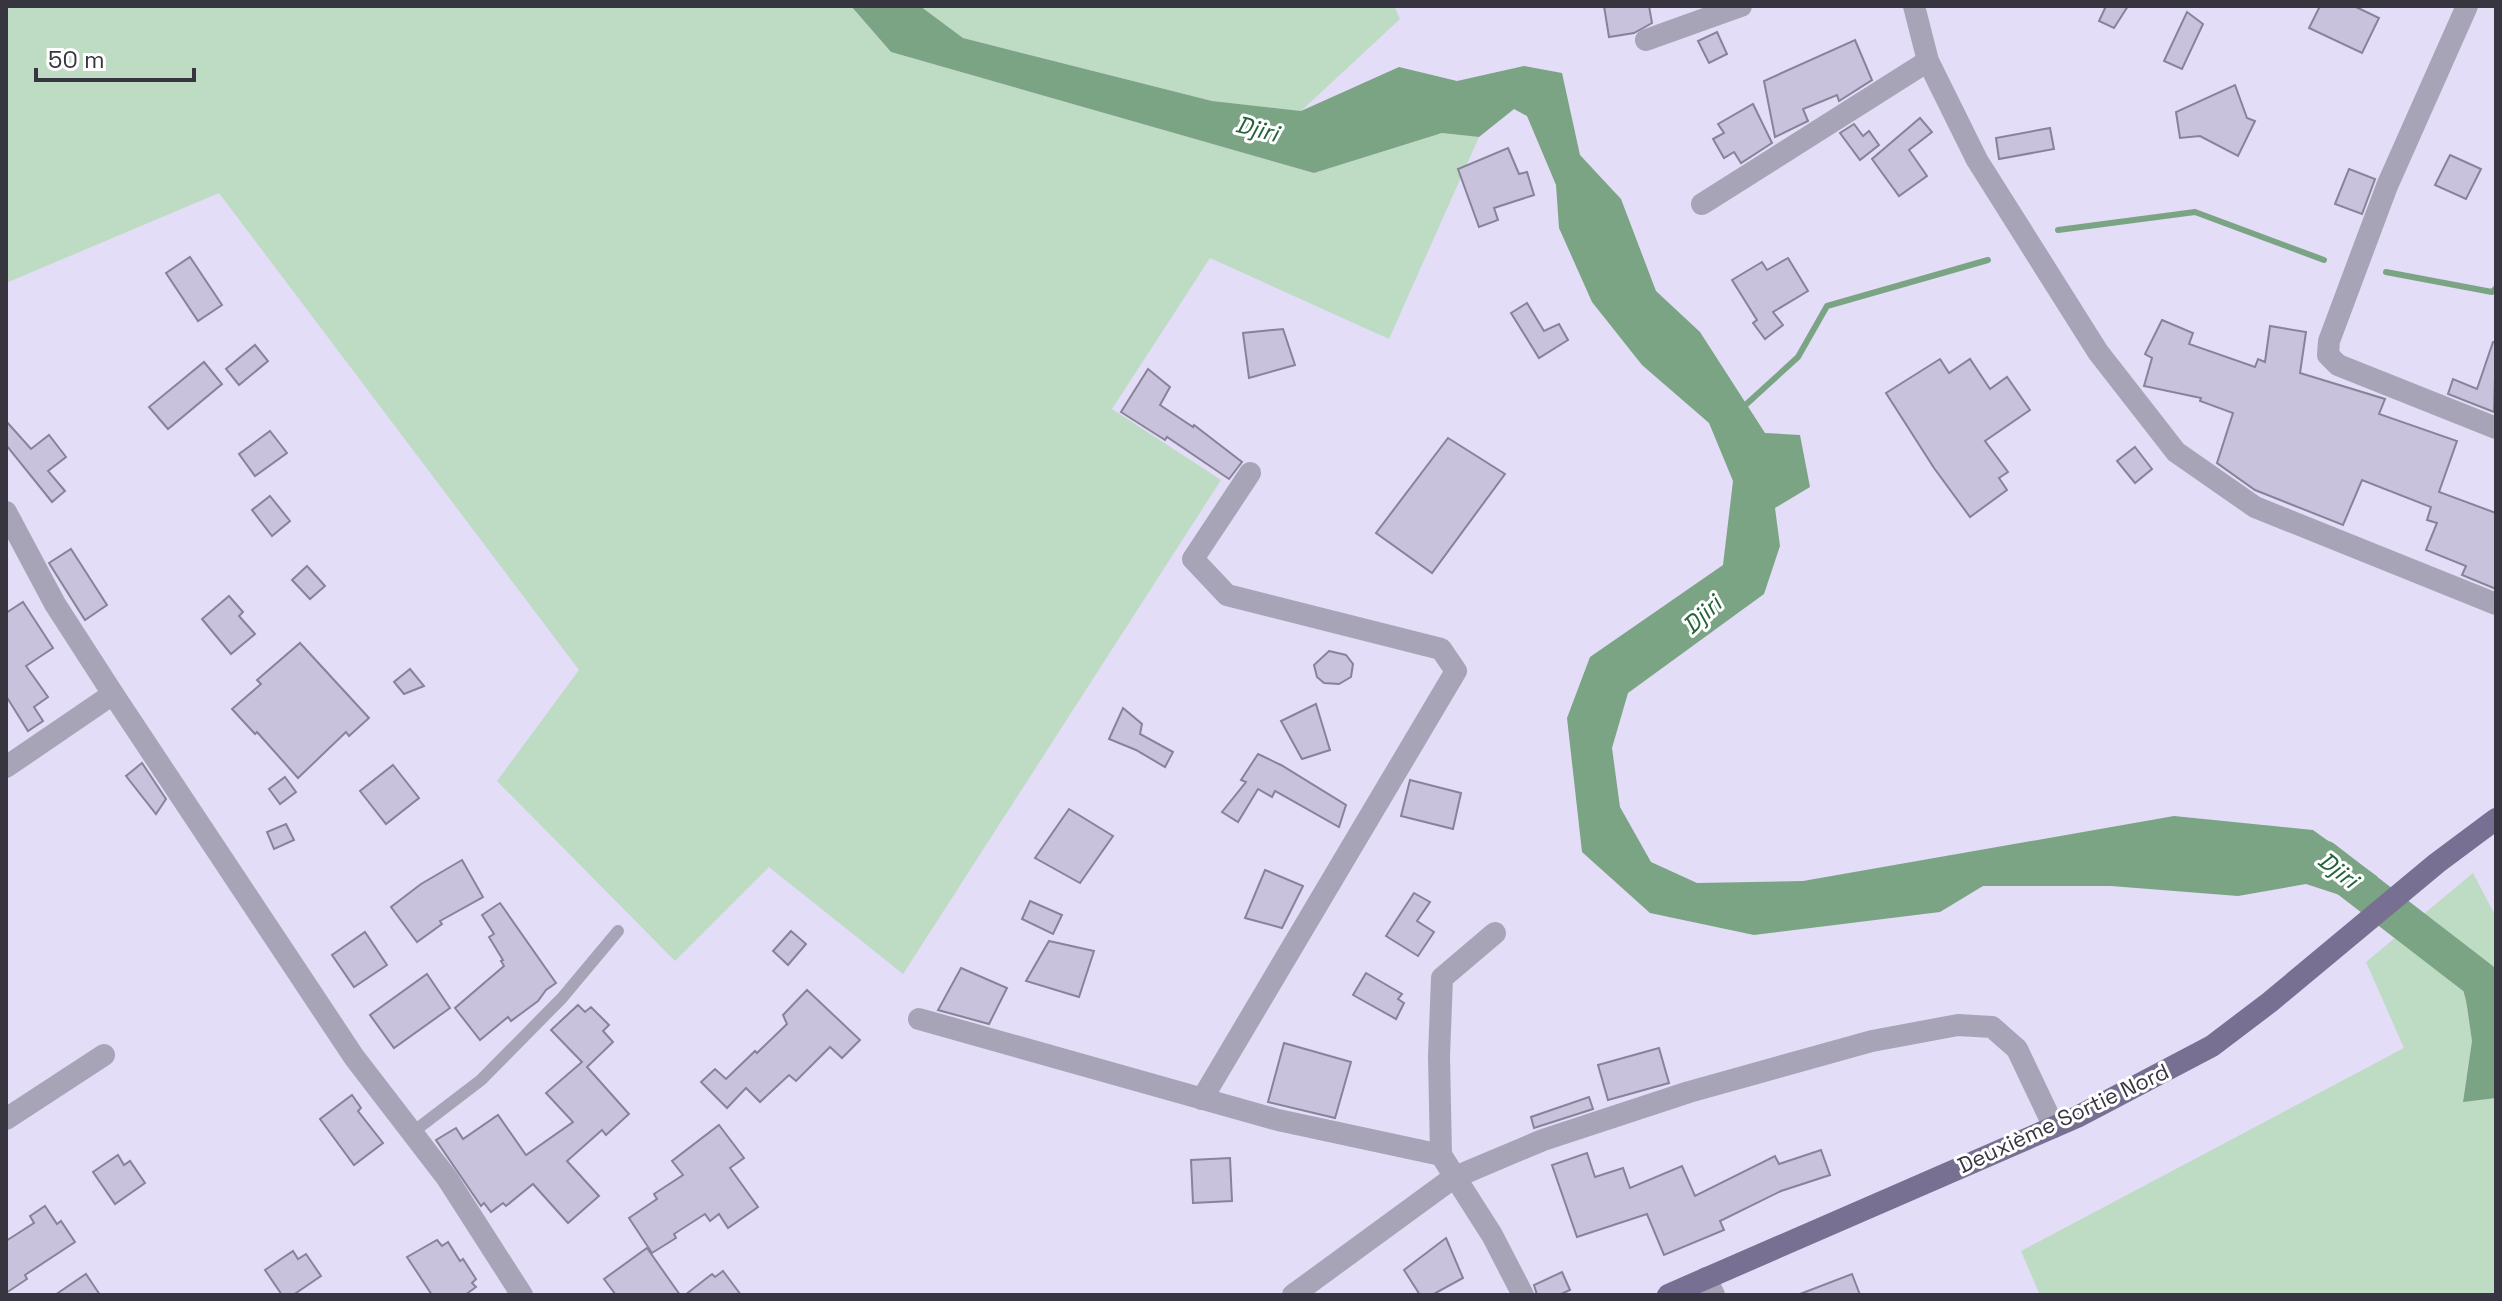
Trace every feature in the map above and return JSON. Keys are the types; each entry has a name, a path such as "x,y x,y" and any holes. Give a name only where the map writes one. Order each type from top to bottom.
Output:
{"main road":[{"name":"Deuxième Sortie Nord","path":"1668,1295 1710,1287 2054,1127 2212,1046 2437,863 2496,819"}],"street":[{"path":"1646,40 1741,6"},
{"path":"1914,6 1928,61 1977,160 2098,352 2176,452 2255,507 2496,604"},
{"path":"2467,6 2387,186 2329,341 2328,355 2338,365 2496,428"},
{"path":"1702,204 1928,61"},
{"path":"1202,1099 1456,671 1441,649 1227,595 1193,559 1250,473"},
{"path":"6,512 55,604 113,694 354,1057 447,1178 522,1295"},
{"path":"6,767 113,694"},
{"path":"1495,933 1442,978 1439,1056 1441,1155 1492,1235 1523,1295"},
{"path":"919,1019 1278,1120 1441,1155"},
{"path":"1293,1295 1453,1178 1543,1140 1689,1092 1872,1041 1958,1025 1992,1027 2017,1049 2054,1127"},
{"path":"6,1119 104,1055"}],"lane":[{"path":"413,1132 481,1080 562,998 618,931"}],"shaded area":[{"path":"6,6 851,6 891,52 1314,173 1442,133 1479,137 1389,339 1210,258 1112,409 1221,480 903,974 769,867 675,961 497,781 579,670 219,193 6,283"},
{"path":"920,6 1394,6 1400,19 1301,111 1212,101 963,38"},
{"path":"2473,873 2496,917 2496,984 2483,973 2465,993 2472,1041 2463,1101 2496,1098 2496,1295 2040,1295 2021,1251 2404,1048 2366,962"}],"water":[{"path":"851,6 920,6 963,38 1212,101 1301,111 1399,67 1457,81 1524,66 1562,73 1580,155 1621,199 1656,291 1700,332 1765,433 1800,435 1810,487 1775,508 1780,546 1764,594 1628,693 1612,748 1620,807 1651,862 1697,883 1803,881 2174,816 2313,830 2378,877 2352,899 2306,884 2238,896 2111,886 1983,886 1940,912 1754,935 1650,913 1582,852 1567,718 1590,657 1723,565 1733,481 1709,423 1642,365 1592,302 1559,228 1556,185 1527,116 1514,109 1479,137 1442,133 1314,173 891,52"},
{"path":"2483,973 2496,984 2496,1098 2463,1102 2472,1041 2465,993"}],"building":[{"path":"1604,6 1649,6 1652,23 1634,33 1609,37"},
{"path":"2106,6 2128,6 2114,28 2099,21"},
{"path":"2320,6 2354,6 2379,18 2362,53 2309,28"},
{"path":"2187,12 2203,24 2182,69 2164,61"},
{"path":"1717,32 1727,54 1709,63 1698,41"},
{"path":"1855,40 1872,80 1839,101 1837,95 1803,109 1808,121 1775,137 1764,81"},
{"path":"2235,85 2247,118 2255,121 2238,156 2200,136 2180,138 2176,112"},
{"path":"1753,104 1772,143 1741,163 1734,152 1724,158 1713,139 1724,133 1718,124"},
{"path":"1920,118 1932,132 1909,150 1927,176 1899,196 1872,159"},
{"path":"1854,124 1863,136 1869,131 1879,145 1860,160 1840,133"},
{"path":"2050,128 2054,149 1999,159 1996,138"},
{"path":"1508,148 1519,174 1527,172 1534,195 1494,208 1498,220 1479,227 1458,169"},
{"path":"2450,155 2481,169 2466,199 2435,185"},
{"path":"2349,169 2375,179 2362,214 2335,204"},
{"path":"190,257 222,305 198,321 166,273"},
{"path":"1788,258 1808,291 1773,312 1783,325 1765,339 1753,323 1757,320 1732,280 1762,262 1767,270"},
{"path":"1527,303 1544,331 1559,324 1568,340 1539,358 1511,313"},
{"path":"2162,320 2193,333 2189,344 2255,367 2258,359 2265,362 2270,326 2306,332 2300,373 2385,399 2379,414 2457,441 2439,492 2496,513 2496,589 2462,575 2466,566 2426,550 2437,523 2427,520 2431,507 2362,480 2343,525 2255,490 2217,463 2233,413 2200,401 2201,398 2144,386 2152,358 2145,354"},
{"path":"1283,329 1295,365 1249,378 1243,333"},
{"path":"2493,342 2496,342 2494,412 2448,394 2453,379 2477,389"},
{"path":"255,345 268,361 239,385 226,369"},
{"path":"1940,359 1949,373 1970,359 1990,389 2007,377 2030,410 1985,441 2008,472 1999,478 2007,490 1970,517 1886,393"},
{"path":"204,362 222,384 168,429 149,407"},
{"path":"1148,369 1170,387 1160,405 1194,425 1242,462 1229,479 1167,437 1165,440 1121,412"},
{"path":"6,421 31,449 49,435 66,457 48,471 65,491 52,502 6,445"},
{"path":"270,431 287,453 255,476 239,454"},
{"path":"1448,438 1505,474 1432,573 1376,533"},
{"path":"2135,447 2152,469 2135,483 2117,461"},
{"path":"270,496 290,521 272,536 252,510"},
{"path":"71,549 107,605 85,620 49,563"},
{"path":"307,566 325,586 310,599 292,580"},
{"path":"229,596 243,612 239,616 255,634 231,654 202,619"},
{"path":"23,602 53,648 26,666 48,697 34,707 43,721 28,731 6,696 6,613"},
{"path":"300,643 369,718 349,736 346,732 298,778 232,709 261,684 257,680"},
{"path":"1329,651 1346,655 1353,664 1351,677 1339,684 1324,683 1317,677 1314,665"},
{"path":"410,669 424,686 404,694 394,682"},
{"path":"1316,704 1330,750 1302,759 1281,721"},
{"path":"1123,708 1142,724 1140,734 1173,752 1165,767 1109,739"},
{"path":"1258,754 1346,805 1339,827 1275,791 1272,797 1258,789 1238,822 1222,812 1246,782 1241,780"},
{"path":"142,763 166,799 156,814 126,776"},
{"path":"393,765 419,798 386,824 360,791"},
{"path":"285,777 296,792 280,804 269,789"},
{"path":"1410,780 1461,793 1453,829 1401,816"},
{"path":"1069,809 1113,836 1080,883 1035,858"},
{"path":"286,824 294,840 274,849 267,832"},
{"path":"462,860 483,897 440,921 442,924 417,942 391,907 421,884"},
{"path":"1265,870 1303,886 1282,928 1245,918"},
{"path":"1414,893 1430,902 1417,921 1434,932 1418,956 1386,936"},
{"path":"1030,901 1062,915 1053,934 1022,919"},
{"path":"500,903 556,983 538,1001 511,1021 508,1017 480,1040 455,1008 504,966 489,937 494,934 482,915"},
{"path":"791,931 806,944 788,965 773,951"},
{"path":"365,932 387,965 354,987 332,955"},
{"path":"1049,941 1094,951 1079,997 1026,981"},
{"path":"961,968 1007,988 989,1024 938,1010"},
{"path":"1366,973 1402,994 1398,999 1404,1003 1396,1019 1353,995"},
{"path":"427,974 450,1008 394,1048 370,1015"},
{"path":"807,990 860,1040 842,1058 830,1047 796,1081 789,1075 760,1102 746,1088 727,1108 701,1082 715,1069 726,1079 755,1051 757,1053 787,1024 783,1015"},
{"path":"578,1005 585,1012 591,1007 609,1025 603,1031 613,1042 587,1067 629,1114 606,1135 602,1130 567,1161 599,1196 568,1223 533,1184 506,1206 503,1203 491,1212 484,1203 481,1206 436,1140 456,1128 463,1139 498,1115 526,1155 573,1122 546,1093 582,1062 551,1030"},
{"path":"1284,1043 1351,1062 1335,1118 1268,1102"},
{"path":"1659,1048 1669,1083 1608,1100 1598,1065"},
{"path":"352,1095 361,1108 358,1111 383,1143 354,1165 320,1119"},
{"path":"1589,1097 1593,1109 1534,1128 1531,1117"},
{"path":"719,1125 744,1158 730,1168 758,1207 728,1228 719,1214 710,1221 705,1214 652,1253 629,1218 657,1199 654,1194 683,1175 672,1161"},
{"path":"1821,1150 1830,1175 1781,1191 1720,1221 1724,1230 1664,1255 1647,1214 1577,1237 1552,1165 1587,1153 1595,1177 1623,1168 1630,1188 1682,1166 1695,1196 1775,1156 1779,1164"},
{"path":"118,1155 124,1165 130,1161 145,1183 115,1204 93,1172"},
{"path":"1230,1158 1232,1201 1193,1203 1191,1160"},
{"path":"45,1206 57,1224 61,1221 75,1242 25,1275 27,1279 6,1293 6,1241 34,1223 30,1216"},
{"path":"1446,1238 1463,1278 1432,1295 1420,1295 1404,1270"},
{"path":"437,1240 442,1246 448,1242 476,1279 472,1283 476,1287 465,1295 432,1295 407,1257"},
{"path":"647,1248 680,1295 616,1295 604,1279"},
{"path":"293,1251 298,1259 306,1254 321,1276 293,1295 282,1295 265,1270"},
{"path":"723,1271 741,1295 685,1295 712,1274 715,1277"},
{"path":"1562,1272 1570,1290 1559,1295 1537,1295 1534,1285"},
{"path":"86,1274 100,1295 55,1295"},
{"path":"1852,1274 1860,1295 1800,1295 1800,1294"}],"waterway":[{"path":"2058,230 2195,212 2324,260"},
{"path":"1740,410 1798,357 1827,306 1988,260"},
{"path":"2386,272 2492,292 2496,288"},
{"name":"Djiri","path":"2323,859 2480,980 2496,1036"}]}
